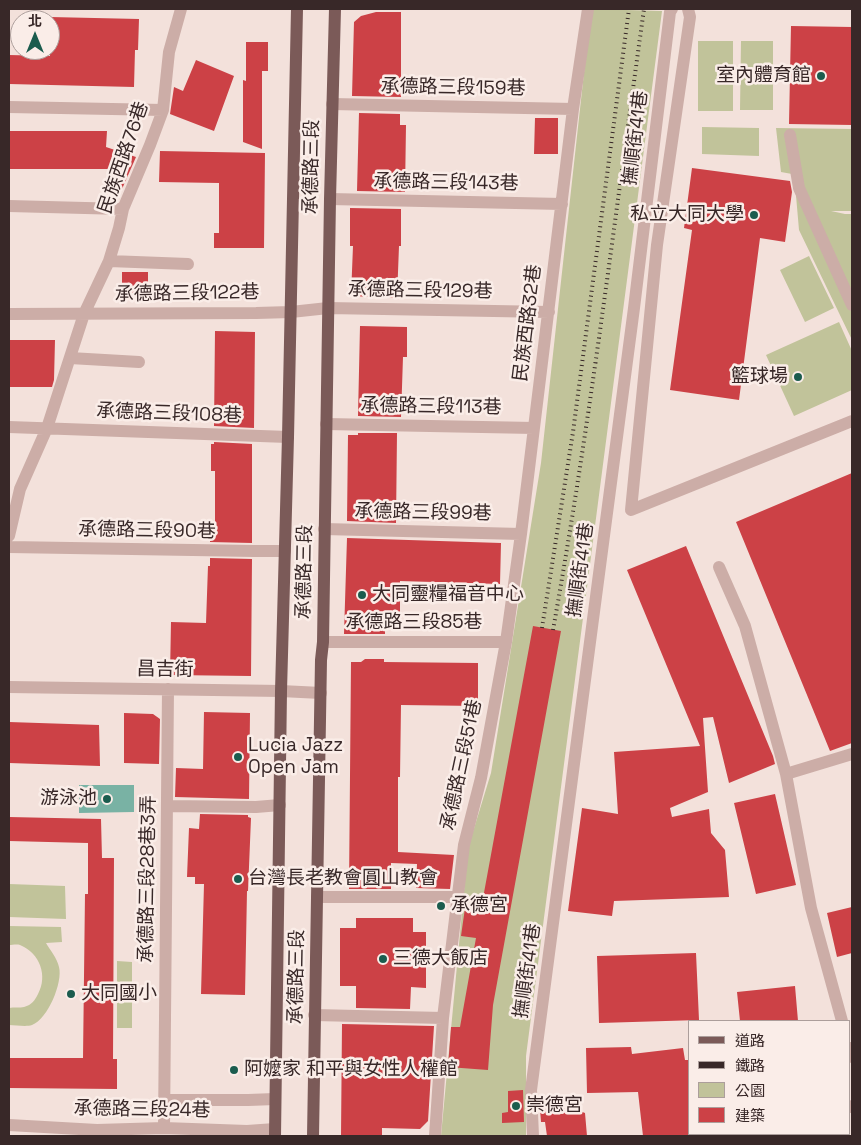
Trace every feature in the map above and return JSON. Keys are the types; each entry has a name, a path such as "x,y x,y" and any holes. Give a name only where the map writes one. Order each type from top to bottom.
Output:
{"main road":[{"name":"承德路三段","path":"275,1133 281,691 297,9"},
{"name":"承德路三段","path":"313,1136 335,9"}],"street":[{"name":"民族西路76巷","path":"9,536 20,489 47,428 84,314 109,261 120,228 123,209 163,110 169,52 181,9"},
{"name":"民族西路32巷","path":"506,642 588,9"},
{"name":"撫順街41巷","path":"533,1136 531,1090 634,308 670,12 672,9"},
{"path":"689,13 657,244 631,510 852,421"},
{"name":"承德路三段159巷","path":"332,104 574,109"},
{"path":"9,107 163,110"},
{"path":"790,135 799,188 852,305"},
{"name":"承德路三段143巷","path":"330,199 562,204"},
{"path":"9,206 123,209"},
{"path":"109,261 188,264"},
{"name":"承德路三段129巷","path":"291,312 328,308 549,312"},
{"name":"承德路三段122巷","path":"9,314 291,312"},
{"path":"70,358 139,362"},
{"name":"承德路三段113巷","path":"326,424 534,428"},
{"name":"承德路三段108巷","path":"9,427 288,437"},
{"name":"承德路三段99巷","path":"324,529 521,534"},
{"name":"承德路三段90巷","path":"9,547 285,550"},
{"path":"718,567 745,626 786,774 811,908 842,1020"},
{"name":"承德路三段85巷","path":"323,642 506,642"},
{"name":"承德路三段51巷","path":"435,1136 443,1018 464,845 481,778 506,642"},
{"name":"昌吉街","path":"9,687 321,693"},
{"name":"承德路三段28巷3弄","path":"164,1128 168,689"},
{"path":"786,774 852,754"},
{"path":"167,806 256,807 280,805"},
{"path":"317,897 457,897"},
{"path":"314,1015 443,1018"},
{"path":"164,1100 275,1099"},
{"name":"承德路三段24巷","path":"9,1125 97,1130 164,1128 275,1133"}],"green space":[{"path":"591,9 662,11 526,1056 526,1136 441,1136 468,848 491,773 541,463"},
{"path":"698,41 733,41 733,111 698,111"},
{"path":"741,41 773,41 773,110 740,110"},
{"path":"702,127 759,128 759,156 702,154"},
{"path":"776,128 852,129 852,211 831,211 852,214 852,340 799,230 795,184 792,174 781,172"},
{"path":"809,256 834,308 805,322 780,270"},
{"path":"839,322 852,351 852,390 794,416 766,355"},
{"path":"9,884 65,886 66,919 9,917"},
{"path":"9,926 61,927 62,942 46,943 59,967 59,982 44,1016 30,1026 9,1025 9,1008 24,1007 33,1002 41,987 42,973 33,954 19,945 9,945"},
{"path":"117,961 132,962 132,1028 117,1028"}],"water":[{"name":"游泳池","path":"79,785 134,785 134,812 79,813"}],"building":[{"path":"376,12 401,12 401,97 352,96 354,22 361,16"},
{"path":"60,17 139,19 138,50 135,50 134,87 9,84 9,55 10,60 60,60"},
{"name":"室內體育館","path":"791,26 852,27 852,125 789,124"},
{"path":"246,42 268,42 268,71 262,71 262,149 243,142 243,80 246,81"},
{"path":"196,60 234,76 214,131 170,114 174,87 183,91"},
{"path":"359,113 400,114 400,125 406,125 405,192 357,191"},
{"path":"535,118 558,118 558,154 534,154"},
{"path":"9,131 107,131 106,147 136,157 122,189 114,187 119,169 9,169"},
{"path":"160,151 265,153 264,248 214,248 214,233 219,233 219,183 159,182"},
{"path":"692,168 790,181 792,192 785,242 760,238 739,400 670,390 692,230 684,228"},
{"path":"350,208 401,209 401,246 399,246 397,298 351,296 353,246 350,246"},
{"path":"122,272 148,272 148,297 122,297"},
{"path":"360,326 407,327 407,357 403,357 401,417 358,416"},
{"path":"215,331 255,332 254,428 214,426"},
{"path":"9,340 55,340 54,380 52,387 9,387"},
{"path":"358,433 397,433 396,523 347,521 348,435 358,435"},
{"path":"214,442 252,444 252,543 210,542 210,533 215,533 215,471 211,471 211,444 214,444"},
{"path":"852,473 852,743 830,751 736,522"},
{"path":"347,538 501,543 500,584 400,581 400,629 385,629 385,634 344,634"},
{"path":"686,546 775,764 729,783 713,717 703,718 708,792 670,808 672,817 709,809 711,833 725,850 729,897 614,901 612,916 568,911 582,808 618,814 614,752 700,746 627,570"},
{"path":"210,558 252,559 251,676 170,675 171,622 206,623 208,566 210,566"},
{"path":"533,626 561,631 493,1005 488,1070 448,1067 451,1027 460,1027 476,938 461,936 465,908 481,909"},
{"path":"365,659 384,659 384,662 478,663 478,706 401,705 400,777 398,777 398,852 454,855 450,889 416,888 417,864 391,863 391,889 349,889 351,662 361,662"},
{"path":"204,712 250,713 249,799 175,797 176,768 203,769"},
{"path":"124,713 153,714 160,719 159,764 124,763"},
{"path":"9,722 99,725 100,766 9,763"},
{"path":"775,794 796,885 756,894 734,803"},
{"path":"200,814 248,815 251,818 247,891 245,995 201,994 204,884 195,884 195,877 187,877 189,828 199,829"},
{"path":"9,817 101,819 102,858 114,858 113,1059 117,1059 117,1089 9,1088 9,1058 83,1058 85,894 88,894 88,843 9,841"},
{"path":"852,907 852,953 837,957 827,913"},
{"name":"三德大飯店","path":"356,918 413,918 413,932 426,932 426,988 411,987 410,1009 356,1008 356,986 340,986 340,928 356,928"},
{"path":"696,953 699,1020 599,1023 597,956"},
{"path":"795,986 798,1020 740,1020 737,992"},
{"path":"342,1024 434,1026 428,1121 420,1129 382,1128 382,1136 341,1136"},
{"path":"631,1047 632,1054 683,1048 685,1060 688,1060 688,1135 690,1136 643,1136 638,1092 587,1093 586,1048"},
{"name":"崇德宮","path":"523,1090 524,1122 502,1123 502,1113 508,1112 508,1091"},
{"path":"567,1106 585,1113 587,1136 547,1136 545,1122 541,1122 540,1109"}],"railway":[{"path":"542,628 573,432 629,9"},
{"path":"553,630 579,475 644,9"}],"place":[{"name":"室內體育館","path":"821,76"},
{"name":"私立大同大學","path":"754,215"},
{"name":"籃球場","path":"798,377"},
{"name":"大同靈糧福音中心","path":"362,595"},
{"name":"Lucia Jazz Open Jam","path":"238,757"},
{"name":"游泳池","path":"107,799"},
{"name":"台灣長老教會圓山教會","path":"238,879"},
{"name":"承德宮","path":"441,906"},
{"name":"三德大飯店","path":"383,959"},
{"name":"大同國小","path":"71,994"},
{"name":"阿嬤家 和平與女性人權館","path":"234,1070"},
{"name":"崇德宮","path":"516,1106"}]}
